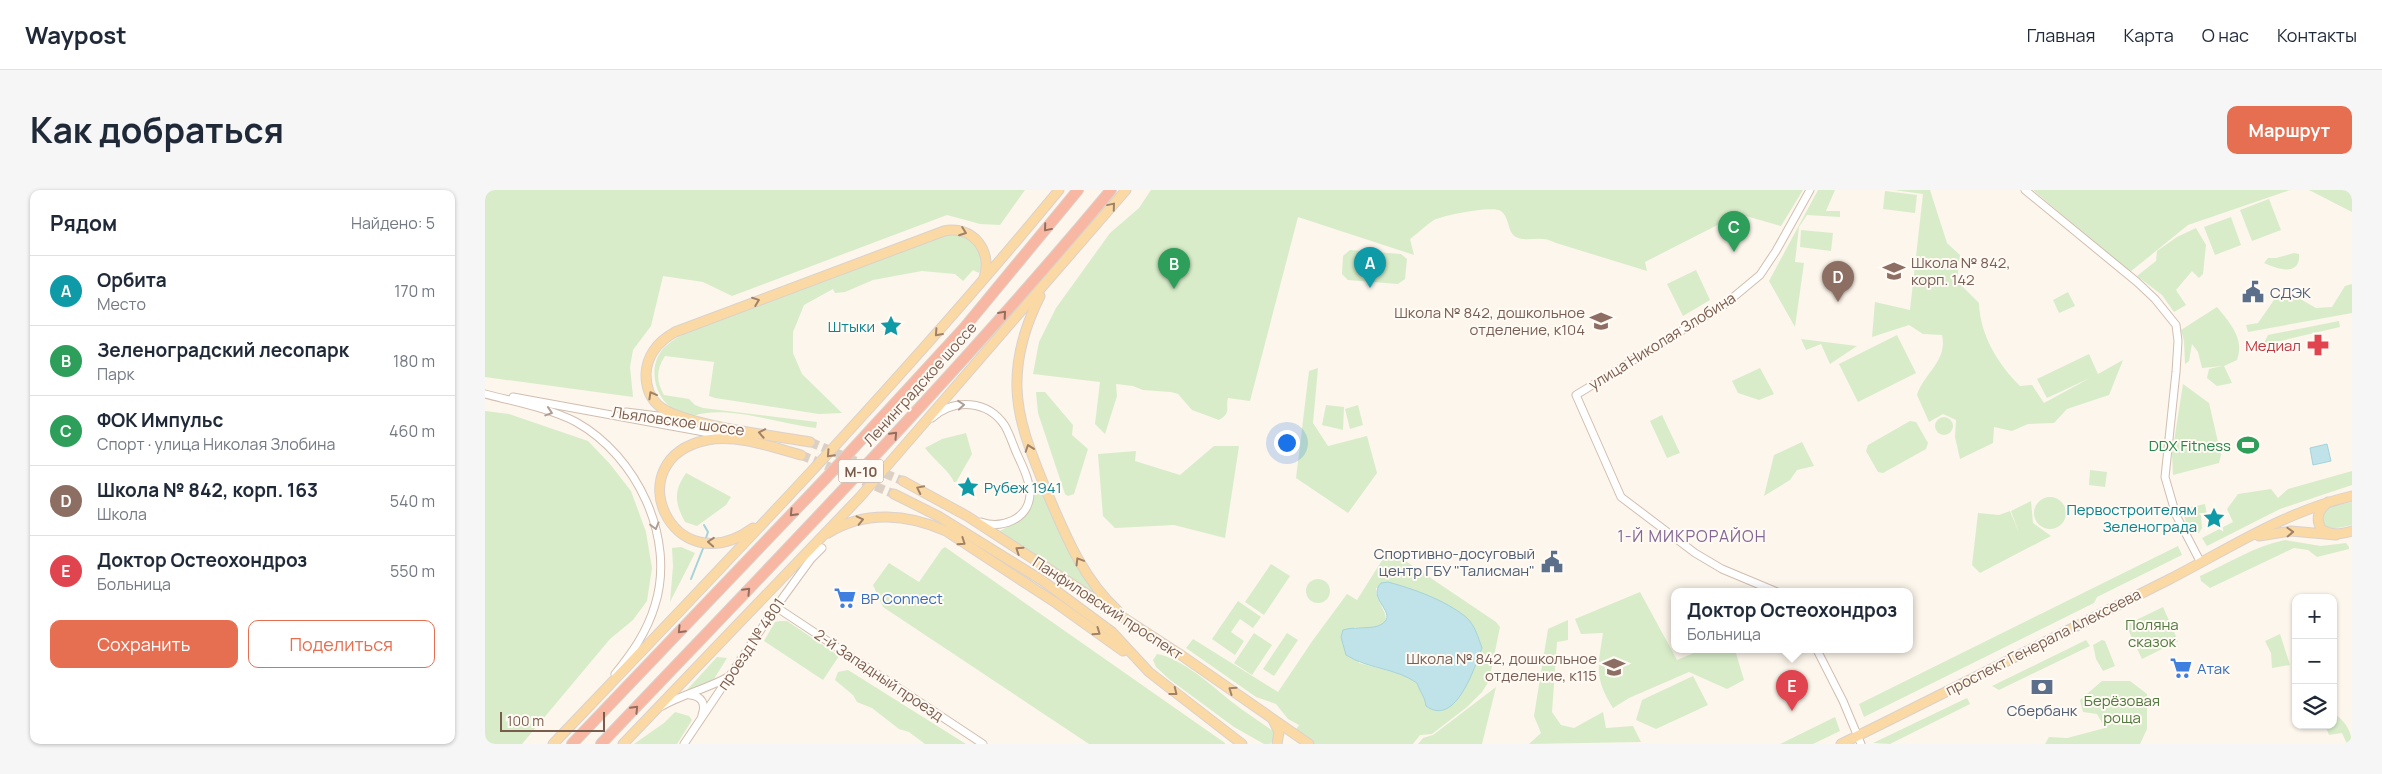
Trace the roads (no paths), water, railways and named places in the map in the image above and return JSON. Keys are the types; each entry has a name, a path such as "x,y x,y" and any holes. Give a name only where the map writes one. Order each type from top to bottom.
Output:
{"highway":[{"name":"Ленинградское шоссе","path":"572,744 827,477 944,349 1078,190"},
{"name":"Ленинградское шоссе","path":"601,744 846,487 979,342 1111,190"}],"main road":[{"name":"Ленинградское шоссе","path":"553,744 829,455 983,284 1059,190"},
{"name":"Ленинградское шоссе","path":"623,744 819,544 1126,190"},
{"path":"691,420 675,416 657,405 648,390 646,380 646,371 653,351 659,343 675,332 917,240 952,229 966,233 981,244 987,261 983,284"},
{"path":"1046,284 1028,323 1019,356 1017,388 1023,428 1029,449 1075,555 1104,596 1133,624"},
{"name":"Льяловское шоссе","path":"691,420 810,442"},
{"path":"739,439 708,440 684,449 674,456 665,467 661,481 660,504 673,526 683,534 709,543 735,540 770,516"},
{"name":"Льяловское шоссе","path":"739,439 801,455"},
{"name":"Панфиловский проспект","path":"903,481 967,516 1133,624 1309,744"},
{"name":"Панфиловский проспект","path":"894,494 938,516 1043,581 1112,632 1137,661 1242,744"},
{"path":"2244,539 2289,516 2328,502 2352,496"},
{"path":"2328,502 2319,513 2318,523 2321,529 2328,534 2352,531"},
{"path":"819,544 836,528 872,518 897,516 931,524 946,531 1055,603 1137,661"},
{"path":"2244,539 2271,533 2289,532 2336,534"},
{"name":"проспект Генерала Алексеева","path":"1841,744 1859,740 2244,539"},
{"path":"1272,718 1279,732 1277,744"}],"street":[{"name":"улица Николая Злобина","path":"1767,588 1729,572 1703,558 1621,497 1576,395 1724,305 1760,275 1776,251 1810,190"},
{"path":"2025,190 2137,282 2155,299 2176,325 2178,341 2176,372 2165,477 2176,515 2201,562"},
{"path":"485,393 563,417 585,428 608,448 631,474 651,514 659,543 661,566 656,604 633,652 592,704"},
{"name":"Льяловское шоссе","path":"485,393 739,439"},
{"name":"Льяловское шоссе","path":"546,403 691,420"},
{"path":"921,428 948,407 965,404 991,410 1005,426 1029,482 1030,493 1027,507 1015,519 998,526 989,525 967,516"},
{"name":"проезд № 4801","path":"684,744 776,607 811,559 819,544"},
{"name":"2-й Западный проезд","path":"776,607 983,744"},
{"path":"1819,653 1843,701 1859,740"},
{"path":"655,710 730,676"},
{"path":"687,694 696,695 703,702 703,712 700,720"}],"water":[{"path":"2327,444 2331,461 2313,465 2310,448"},
{"path":"1388,582 1419,592 1449,605 1466,617 1476,631 1482,648 1479,657 1463,692 1446,709 1437,711 1426,706 1417,683 1409,678 1363,663 1346,655 1341,637 1343,630 1379,626 1386,620 1387,615 1377,595 1377,589 1381,583"}],"waterway":[{"path":"704,525 708,532 706,538"},
{"path":"691,579 704,546"}],"tunnel":[{"path":"810,442 903,481"},
{"path":"801,455 894,494"}],"place":[{"name":"ФОК Импульс","path":"1734,252"},
{"name":"Школа № 842, корп. 142","path":"1894,271"},
{"name":"Орбита","path":"1370,288"},
{"name":"Зеленоградский лесопарк","path":"1174,289"},
{"name":"СДЭК","path":"2253,292"},
{"name":"Школа № 842, корп. 163","path":"1838,302"},
{"name":"Школа № 842, дошкольное отделение, к104","path":"1601,321"},
{"name":"Штыки","path":"891,326"},
{"name":"Медиал","path":"2318,345"},
{"name":"DDX Fitness","path":"2248,445"},
{"name":"Рубеж 1941","path":"968,487"},
{"name":"Первостроителям Зеленограда","path":"2214,518"},
{"name":"Спортивно-досуговый центр ГБУ \"Талисман\"","path":"1552,562"},
{"name":"ВР Connect","path":"845,598"},
{"name":"Школа № 842, дошкольное отделение, к115","path":"1614,667"},
{"name":"Атак","path":"2181,668"},
{"name":"Сбербанк","path":"2042,687"},
{"name":"Доктор Остеохондроз","path":"1792,711"}],"district":[{"name":"1-Й МИКРОРАЙОН","path":"1692,536"}],"park label":[{"name":"Поляна сказок","path":"2152,632"},
{"name":"Берёзовая роща","path":"2122,708"}]}
